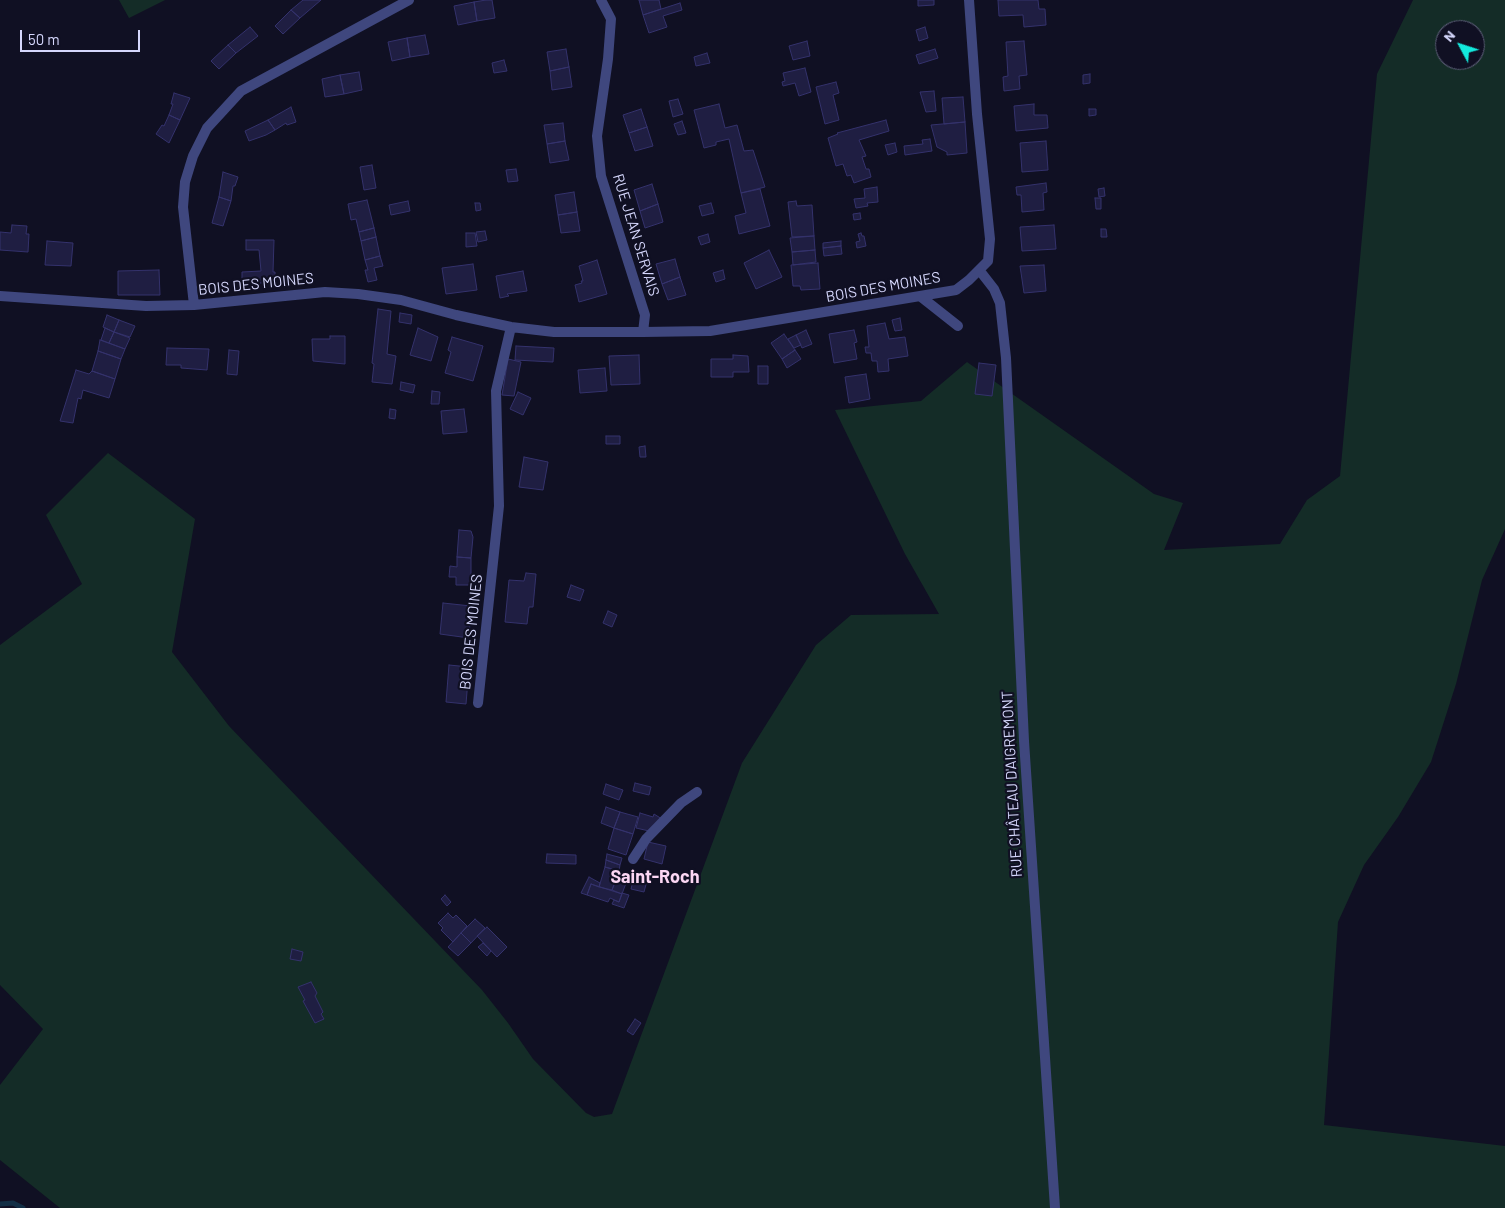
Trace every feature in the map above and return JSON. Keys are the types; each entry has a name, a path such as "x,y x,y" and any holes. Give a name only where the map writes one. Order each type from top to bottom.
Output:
{"street":[{"path":"194,305 183,207 185,182 193,156 207,128 242,91 408,0"},
{"name":"RUE JEAN SERVAIS","path":"601,0 610,19 608,59 597,136 601,176 645,315 643,332"},
{"name":"BOIS DES MOINES","path":"0,296 146,306 194,305 325,292 401,300 511,327 554,332 643,332 710,331 956,290 980,271 988,261 990,240 977,114 969,0"},
{"name":"RUE CHÂTEAU D'AIGREMONT","path":"980,271 994,289 1000,304 1006,358 1024,741 1056,1208"},
{"path":"920,296 958,326"},
{"name":"BOIS DES MOINES","path":"478,703 499,506 496,391 511,327"},
{"path":"634,859 646,839 681,802 696,792"}],"green space":[{"path":"119,0 165,0 129,18"},
{"path":"1413,0 1505,0 1505,529 1482,580 1456,684 1431,762 1398,817 1364,865 1338,922 1324,1125 1505,1146 1505,1208 60,1208 0,1160 0,1085 43,1029 0,985 0,645 82,584 46,515 108,453 195,519 172,652 229,726 482,990 533,1059 586,1113 594,1117 612,1114 742,763 816,645 851,615 939,614 905,554 835,410 921,401 967,362 1154,494 1183,503 1164,550 1280,544 1307,500 1340,476 1377,74"}],"building":[{"path":"303,0 321,0 300,18 291,10"},
{"path":"492,0 495,18 477,21 474,2"},
{"path":"639,0 659,0 661,9 643,15"},
{"path":"918,0 934,0 934,5 918,6"},
{"path":"998,0 1038,0 1039,9 1045,9 1046,25 1024,27 1023,15 999,16"},
{"path":"474,2 477,21 458,25 454,6"},
{"path":"680,3 682,10 663,16 667,27 649,33 643,15"},
{"path":"291,10 300,18 283,34 275,26"},
{"path":"250,27 258,36 236,53 228,45"},
{"path":"925,27 928,38 919,41 916,30"},
{"path":"425,35 429,54 410,57 407,38"},
{"path":"407,38 410,57 392,61 388,42"},
{"path":"807,41 810,56 793,60 789,46"},
{"path":"1024,41 1027,75 1019,76 1020,89 1004,91 1003,77 1008,76 1006,42"},
{"path":"228,45 236,53 219,69 211,61"},
{"path":"566,49 569,67 550,71 547,52"},
{"path":"935,49 938,58 919,64 916,55"},
{"path":"707,53 710,63 696,66 694,57"},
{"path":"504,60 507,71 494,73 492,63"},
{"path":"569,67 572,87 552,90 550,71"},
{"path":"805,68 811,92 799,96 795,83 783,86 782,82 785,81 783,73"},
{"path":"359,72 362,90 344,94 340,75"},
{"path":"1090,74 1090,83 1083,84 1083,75"},
{"path":"340,75 344,94 325,97 322,79"},
{"path":"836,82 839,93 833,95 839,120 825,124 816,87"},
{"path":"934,91 936,111 926,112 920,92"},
{"path":"174,93 190,98 180,120 169,115"},
{"path":"963,97 965,122 944,124 942,98"},
{"path":"678,99 683,114 673,117 669,101"},
{"path":"719,104 725,128 737,125 744,151 753,150 765,187 741,193 729,139 716,142 716,145 704,148 694,110"},
{"path":"1034,104 1034,115 1047,115 1048,128 1016,131 1014,106"},
{"path":"291,107 296,122 287,125 286,123 275,130 268,120"},
{"path":"641,109 647,127 629,133 623,115"},
{"path":"1089,109 1096,109 1096,115 1089,116"},
{"path":"169,115 180,120 169,143 156,134 162,125 164,126"},
{"path":"268,120 275,130 249,141 245,131"},
{"path":"886,120 889,131 859,140 866,156 862,157 871,177 854,183 851,175 847,176 843,164 836,166 828,138 837,133"},
{"path":"682,121 686,133 678,135 674,124"},
{"path":"965,122 967,153 947,155 947,152 937,147 931,125"},
{"path":"563,123 565,141 547,144 544,125"},
{"path":"647,127 653,146 635,151 629,133"},
{"path":"930,139 932,151 905,155 904,146 923,144 922,140"},
{"path":"565,141 569,160 550,163 547,144"},
{"path":"1046,141 1048,170 1022,172 1020,143"},
{"path":"895,143 897,152 888,155 885,145"},
{"path":"372,165 376,188 364,190 360,167"},
{"path":"516,169 518,181 508,182 506,170"},
{"path":"223,172 238,177 235,186 233,186 231,201 219,197"},
{"path":"1046,183 1047,192 1043,193 1044,210 1022,212 1021,195 1017,195 1016,187"},
{"path":"652,184 658,204 640,211 634,190"},
{"path":"877,187 878,202 867,203 868,206 856,208 854,199 865,198 864,189"},
{"path":"1104,188 1105,196 1099,197 1098,189"},
{"path":"760,189 770,226 739,234 735,216 746,213 741,193"},
{"path":"574,192 577,212 558,215 555,195"},
{"path":"219,197 231,201 223,226 212,223"},
{"path":"1095,198 1101,198 1101,209 1096,209"},
{"path":"367,200 374,228 359,232 356,219 351,220 348,204"},
{"path":"408,201 410,211 391,215 389,205"},
{"path":"796,201 797,206 812,205 814,236 792,237 788,202"},
{"path":"475,203 480,203 481,210 476,211"},
{"path":"711,203 714,213 702,216 699,206"},
{"path":"658,204 663,222 645,228 640,211"},
{"path":"577,212 580,231 561,233 558,215"},
{"path":"860,213 861,219 854,220 853,214"},
{"path":"12,225 27,226 26,234 29,234 28,252 0,250 0,232 11,233"},
{"path":"1054,225 1056,249 1022,251 1020,227"},
{"path":"374,228 376,237 361,241 359,232"},
{"path":"1101,229 1106,229 1107,237 1101,237"},
{"path":"485,231 487,240 478,242 476,232"},
{"path":"466,233 475,233 477,246 466,247"},
{"path":"861,233 864,236 866,246 857,248 856,242 860,241 858,234"},
{"path":"708,234 710,242 701,245 698,237"},
{"path":"814,236 815,250 792,252 790,238"},
{"path":"376,237 380,256 365,260 361,241"},
{"path":"246,240 274,240 273,272 275,272 275,283 242,283 242,272 261,271 259,250 246,250"},
{"path":"47,241 73,243 71,266 45,265"},
{"path":"841,241 841,246 823,248 823,243"},
{"path":"841,246 842,254 824,256 823,248"},
{"path":"769,250 782,277 756,289 744,263"},
{"path":"815,250 816,262 793,265 792,252"},
{"path":"380,256 383,266 374,268 377,280 368,282 365,270 368,270 365,260"},
{"path":"675,259 680,277 662,284 656,264"},
{"path":"597,260 607,294 579,302 575,285 583,281 579,266"},
{"path":"818,263 820,289 801,290 800,286 793,286 791,265"},
{"path":"473,264 477,290 446,294 442,268"},
{"path":"1044,265 1046,291 1024,293 1020,266"},
{"path":"159,270 160,295 118,295 118,271"},
{"path":"723,270 725,279 716,282 713,273"},
{"path":"523,271 527,291 507,294 509,296 500,298 496,276"},
{"path":"680,277 686,295 668,300 662,284"},
{"path":"378,309 391,311 387,354 396,356 392,384 372,382 374,364 372,363"},
{"path":"400,313 412,315 411,324 399,322"},
{"path":"107,315 119,320 114,332 103,327"},
{"path":"900,318 902,330 895,331 892,320"},
{"path":"119,320 135,326 130,337 114,332"},
{"path":"885,323 889,339 905,337 908,356 888,359 889,371 878,372 877,361 872,361 871,353 866,353 865,347 869,347 867,326"},
{"path":"105,328 114,332 109,343 101,340"},
{"path":"418,328 438,337 431,361 410,355"},
{"path":"806,330 812,344 802,348 796,335"},
{"path":"854,330 857,342 854,343 857,359 834,363 829,334"},
{"path":"114,332 130,338 125,349 109,343"},
{"path":"784,334 795,350 782,359 771,343"},
{"path":"796,335 801,345 794,348 788,339"},
{"path":"330,336 345,336 345,364 313,361 312,339 330,339"},
{"path":"452,337 483,346 473,381 445,373 451,352 448,350"},
{"path":"100,340 125,349 121,359 98,351"},
{"path":"516,346 554,348 553,362 515,360"},
{"path":"167,348 209,349 207,370 181,368 181,365 166,365"},
{"path":"229,350 239,351 237,375 227,374"},
{"path":"795,350 801,359 787,368 782,359"},
{"path":"98,351 121,359 115,379 92,371"},
{"path":"639,355 640,384 611,385 609,356"},
{"path":"733,355 748,356 749,372 733,372 733,377 711,377 711,359 733,359"},
{"path":"508,359 521,362 514,396 502,395"},
{"path":"979,363 996,365 992,396 975,394"},
{"path":"758,366 768,366 768,384 758,384"},
{"path":"605,368 607,391 580,393 578,370"},
{"path":"76,370 89,374 92,371 115,379 109,398 83,390 81,399 78,398 73,423 60,421"},
{"path":"866,374 870,399 849,403 845,377"},
{"path":"401,382 415,385 413,393 400,390"},
{"path":"432,391 440,392 439,404 431,404"},
{"path":"518,392 531,398 523,415 510,409"},
{"path":"390,409 396,410 395,419 389,418"},
{"path":"464,409 467,432 443,434 441,411"},
{"path":"606,436 620,436 620,444 606,444"},
{"path":"645,446 646,457 640,457 639,447"},
{"path":"524,457 548,462 543,490 519,487"},
{"path":"459,530 471,531 473,537 471,558 457,557"},
{"path":"457,557 471,558 471,585 456,585 456,577 449,577 450,566 457,567"},
{"path":"526,573 536,574 533,607 529,607 527,624 505,622 509,580 524,581"},
{"path":"571,585 584,590 580,601 567,597"},
{"path":"443,603 471,606 469,638 440,634"},
{"path":"608,611 617,615 612,627 603,623"},
{"path":"449,665 469,667 466,704 446,702"},
{"path":"635,783 651,787 649,795 633,791"},
{"path":"606,784 623,790 619,800 603,794"},
{"path":"606,807 620,812 614,828 601,823"},
{"path":"620,812 638,817 633,834 614,828"},
{"path":"640,813 653,817 654,814 662,819 649,831 636,828"},
{"path":"614,828 633,834 626,855 608,849"},
{"path":"648,842 666,846 662,864 644,859"},
{"path":"547,854 576,855 576,864 546,863"},
{"path":"607,854 622,858 620,865 606,860"},
{"path":"606,860 620,865 619,871 605,867"},
{"path":"605,867 619,871 612,890 599,887"},
{"path":"635,874 648,877 644,892 631,889"},
{"path":"589,877 600,883 599,887 591,884 587,895 581,893"},
{"path":"616,880 626,883 622,894 612,890"},
{"path":"591,884 622,894 619,902 610,898 608,902 587,895"},
{"path":"622,893 629,895 624,908 612,904 614,900 619,902"},
{"path":"445,895 451,902 447,906 441,899"},
{"path":"448,913 453,918 456,915 467,926 453,942 441,930 443,928 438,923"},
{"path":"475,919 485,928 471,943 461,933"},
{"path":"487,927 507,947 497,957 477,936"},
{"path":"461,933 471,943 458,956 448,947"},
{"path":"483,943 491,951 487,956 478,947"},
{"path":"292,949 303,952 301,961 290,959"},
{"path":"311,982 317,993 315,996 323,1012 321,1014 324,1019 315,1023 298,987"},
{"path":"635,1019 641,1023 633,1035 627,1031"}],"waterway":[{"path":"0,1204 13,1203 23,1208"}],"district":[{"name":"Saint-Roch","path":"655,877"}]}
